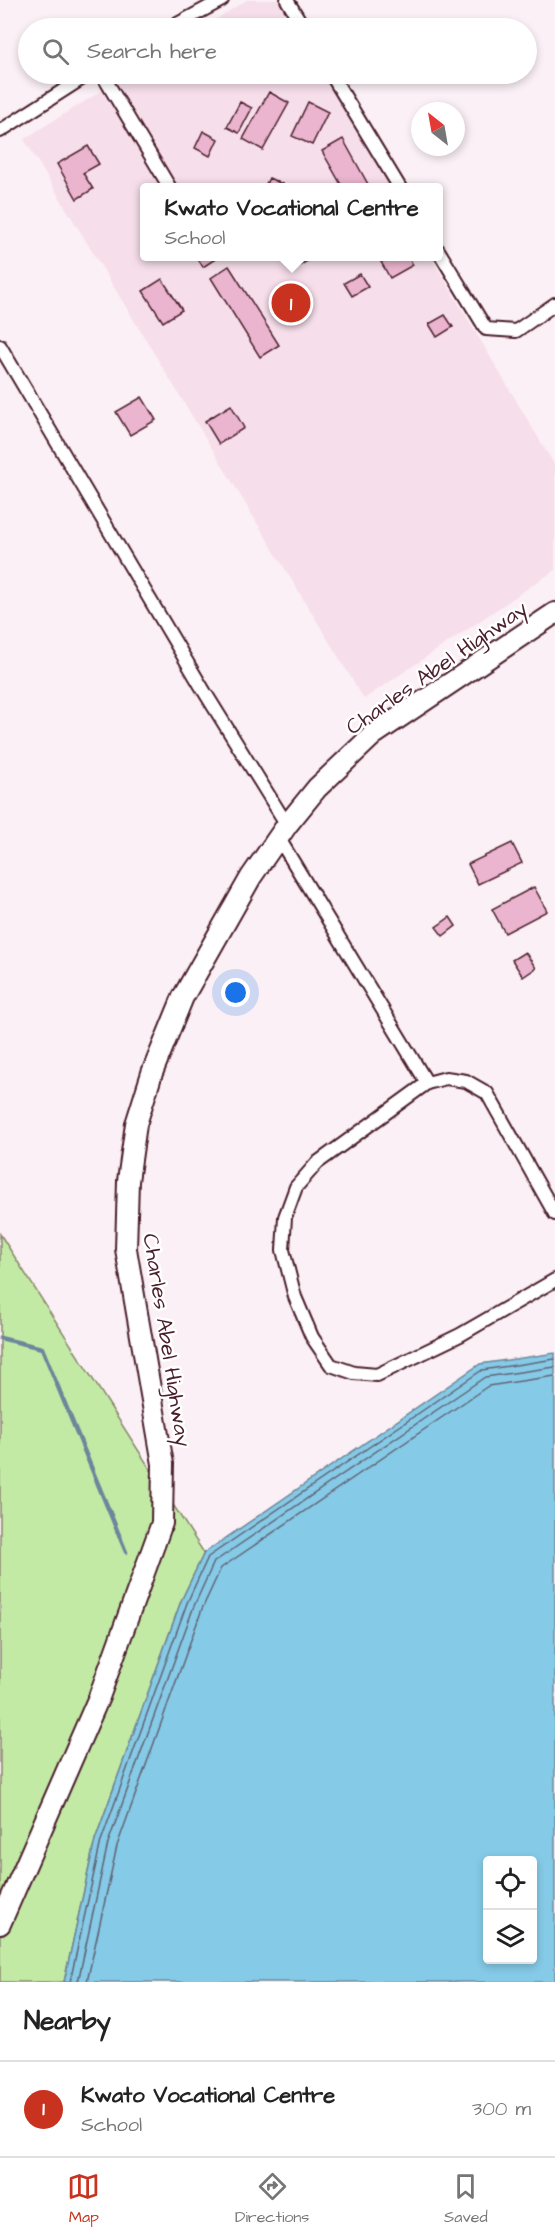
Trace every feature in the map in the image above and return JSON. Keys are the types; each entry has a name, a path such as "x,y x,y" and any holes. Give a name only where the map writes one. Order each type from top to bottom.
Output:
{"main road":[{"name":"Charles Abel Highway","path":"0,1924 99,1697 162,1523 163,1464 126,1249 128,1181 136,1124 152,1073 183,997 251,878 282,831 317,788 373,735 555,614"}],"street":[{"path":"189,18 222,0"},
{"path":"287,0 298,18"},
{"path":"0,131 73,84"},
{"path":"108,84 167,183"},
{"path":"337,84 397,183"},
{"path":"443,258 486,328 516,331 555,304"},
{"path":"0,346 204,691 427,1083"},
{"path":"555,1214 487,1093 466,1081 446,1078 427,1083 317,1163 296,1188 285,1217 283,1250 294,1297 312,1337 331,1365 354,1373 377,1375 460,1335 555,1280"}],"shaded area":[{"path":"247,0 279,0 290,18 218,18"},
{"path":"113,84 328,84 388,183 140,183 140,261 433,261 555,466 555,570 364,699 24,139"}],"green space":[{"path":"0,1234 204,1553 181,1601 95,1840 64,1982 0,1982"}],"water":[{"path":"555,1353 555,1982 64,1982 95,1840 181,1601 204,1553 480,1364"}],"building":[{"path":"269,92 289,103 263,150 243,139"},
{"path":"240,102 252,108 239,133 227,127"},
{"path":"308,102 328,112 312,145 292,136"},
{"path":"203,131 218,139 210,156 195,148"},
{"path":"343,139 367,183 340,183 322,151"},
{"path":"88,146 99,164 83,173 93,189 77,199 57,164"},
{"path":"269,178 280,183 266,183"},
{"path":"199,261 212,261 203,267"},
{"path":"290,261 307,261 294,269"},
{"path":"411,261 413,265 390,278 381,262"},
{"path":"229,266 279,345 260,357 211,278"},
{"path":"360,274 368,287 352,296 344,283"},
{"path":"162,279 182,310 163,322 143,291"},
{"path":"445,315 453,327 437,337 429,324"},
{"path":"142,397 156,420 130,435 116,412"},
{"path":"231,405 244,428 219,444 205,421"},
{"path":"512,843 522,863 478,884 468,864"},
{"path":"534,887 547,911 505,933 492,909"},
{"path":"450,917 456,926 443,936 436,927"},
{"path":"525,952 536,968 523,977 512,960"}],"waterway":[{"path":"0,1338 42,1348 126,1552"}],"place":[{"name":"Kwato Vocational Centre","path":"291,303"}]}
